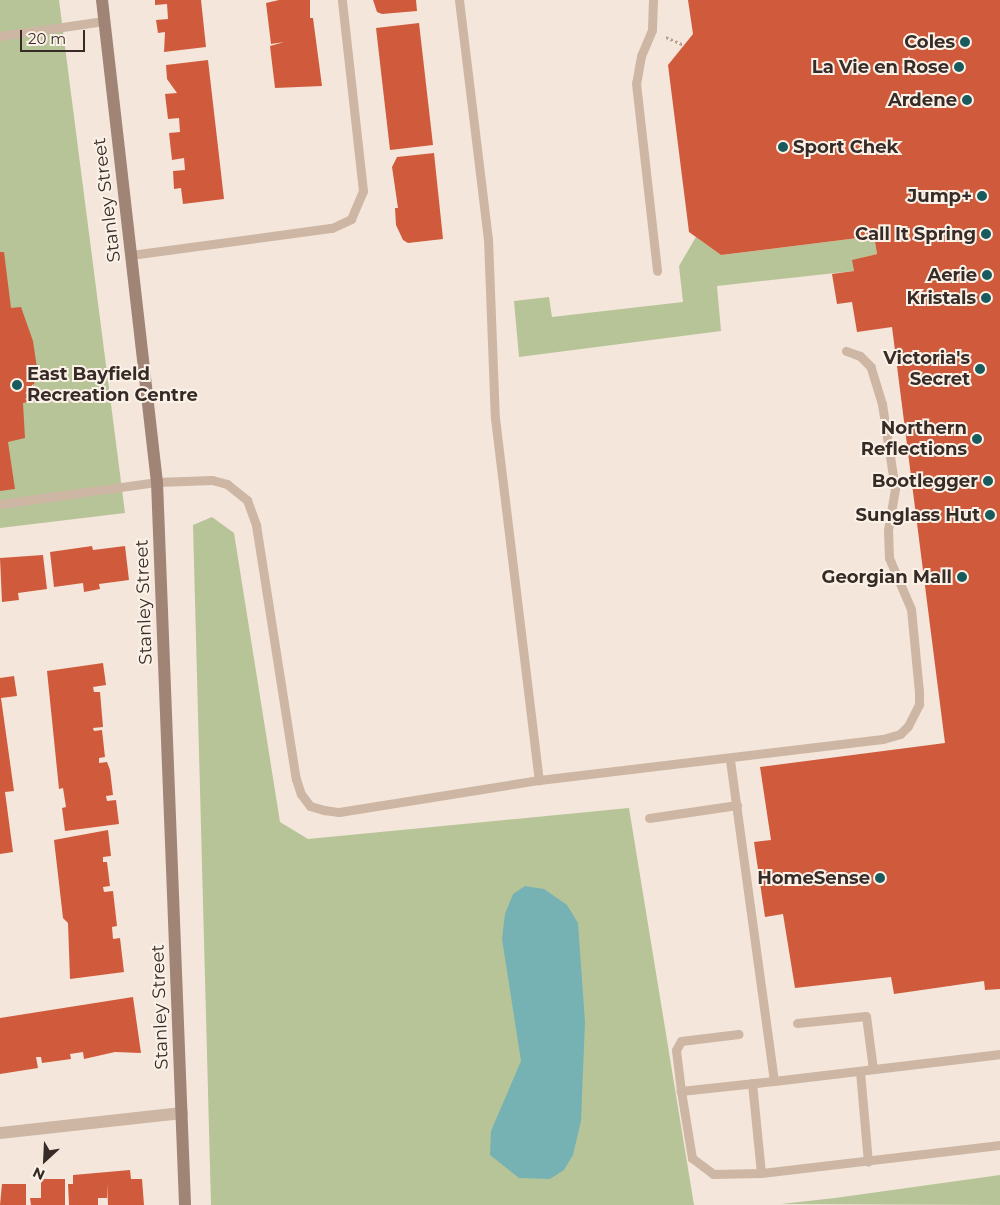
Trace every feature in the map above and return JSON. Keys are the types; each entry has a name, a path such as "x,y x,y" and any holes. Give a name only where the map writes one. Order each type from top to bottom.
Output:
{"street":[{"name":"Stanley Street","path":"102,0 156,482 185,1205"},
{"path":"0,1132 182,1113"}],"lane":[{"path":"131,255 332,228 351,219 363,191 342,0"},
{"path":"459,0 488,239 495,418 539,780"},
{"path":"652,0 652,30 641,56 636,83 657,271"},
{"path":"0,36 104,21"},
{"path":"0,504 156,482 212,480 227,484 250,506 296,779 301,794 310,806 340,812 539,780 730,760 883,739 900,734 908,726 918,704 911,609 889,558 888,530 895,489 882,404 870,367 860,356 846,351"},
{"path":"730,760 774,1081"},
{"path":"649,818 737,805"},
{"path":"797,1023 866,1016 873,1069"},
{"path":"740,1034 681,1041 676,1050 692,1158 713,1174 761,1173 868,1162 1000,1145"},
{"path":"681,1091 1000,1054"},
{"path":"860,1071 868,1162"},
{"path":"752,1083 761,1173"}],"path":[{"path":"652,30 684,46"}],"green space":[{"path":"0,0 59,0 125,513 0,528"},
{"path":"874,236 877,254 853,260 854,271 717,286 721,331 519,357 514,301 549,297 552,317 683,302 679,266 696,237 721,255"},
{"path":"212,517 234,533 280,822 308,839 629,808 694,1205 211,1205 193,525"},
{"path":"1000,1175 1000,1205 781,1204 835,1198"}],"water":[{"path":"525,886 544,889 567,905 578,923 585,1022 581,1121 573,1155 564,1170 550,1179 519,1178 490,1155 491,1131 521,1061 502,939 505,914 513,894"}],"building":[{"path":"155,0 201,0 206,47 164,52 165,32 158,33 156,20 168,19 167,4 155,5"},
{"path":"279,0 310,0 310,18 313,18 322,86 275,88 270,46 284,42 271,44 266,3"},
{"path":"373,0 416,0 417,11 382,14 377,12"},
{"name":"Georgian Mall","path":"688,0 1000,0 1000,989 985,990 984,981 894,994 891,977 795,988 783,914 765,917 754,842 771,840 760,767 945,743 892,327 857,332 852,302 837,304 832,274 854,271 852,260 877,254 874,236 721,255 689,232 668,65 693,34"},
{"path":"419,23 433,145 390,150 376,28"},
{"path":"208,60 224,199 183,204 181,188 174,189 173,171 185,170 184,158 172,160 169,133 180,132 179,118 168,119 165,94 177,93 167,79 166,65"},
{"path":"434,153 443,239 408,243 403,240 396,225 395,208 398,208 392,167 397,157"},
{"name":"East Bayfield Recreation Centre","path":"0,252 4,252 11,308 21,307 33,341 37,368 31,402 23,403 25,438 8,442 15,489 0,491"},
{"path":"92,546 93,550 125,546 129,580 99,584 100,589 84,592 83,583 54,587 50,552"},
{"path":"43,555 47,589 18,593 19,600 2,602 0,558"},
{"path":"103,663 106,685 93,687 94,692 100,692 103,727 93,728 94,731 102,730 105,757 99,758 99,763 107,762 110,770 113,795 106,796 107,801 116,800 119,824 65,831 62,808 66,807 63,788 59,789 47,671"},
{"path":"14,676 17,696 1,698 14,791 5,792 13,852 0,854 0,678"},
{"path":"108,830 111,856 103,857 103,862 107,862 110,886 103,887 104,892 113,891 117,926 112,927 113,939 120,938 124,972 70,979 68,923 63,918 54,840"},
{"path":"133,997 141,1053 115,1052 84,1059 83,1052 70,1054 71,1059 42,1063 41,1057 36,1057 38,1068 0,1074 0,1018"},
{"path":"130,1170 131,1179 142,1179 144,1205 108,1205 107,1184 107,1198 98,1198 98,1205 69,1205 68,1184 73,1184 73,1175"},
{"path":"41,1179 65,1179 65,1205 31,1205 30,1198 41,1198"},
{"path":"2,1184 26,1184 26,1205 0,1205"}],"place":[{"name":"Coles","path":"965,42"},
{"name":"La Vie en Rose","path":"959,67"},
{"name":"Ardene","path":"967,100"},
{"name":"Sport Chek","path":"783,147"},
{"name":"Jump+","path":"982,196"},
{"name":"Call It Spring","path":"986,234"},
{"name":"Aerie","path":"987,275"},
{"name":"Kristals","path":"986,298"},
{"name":"Victoria's Secret","path":"980,369"},
{"name":"East Bayfield Recreation Centre","path":"17,385"},
{"name":"Northern Reflections","path":"977,439"},
{"name":"Bootlegger","path":"988,481"},
{"name":"Sunglass Hut","path":"990,515"},
{"name":"Georgian Mall","path":"962,577"},
{"name":"HomeSense","path":"880,878"}]}
